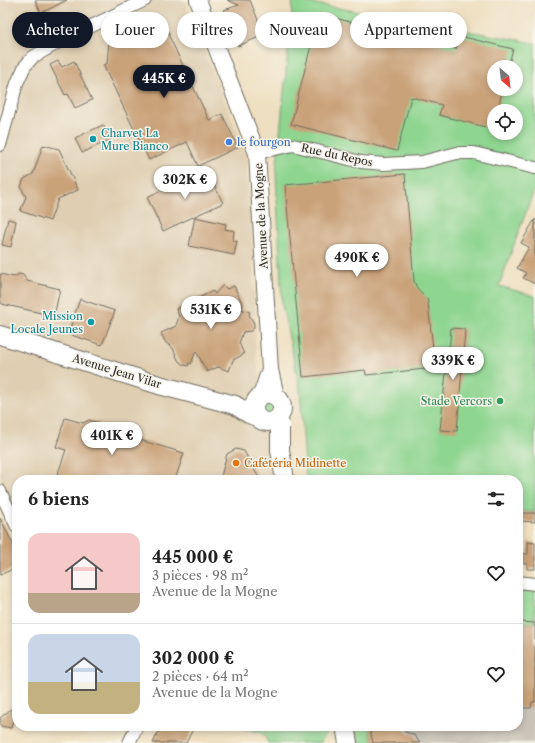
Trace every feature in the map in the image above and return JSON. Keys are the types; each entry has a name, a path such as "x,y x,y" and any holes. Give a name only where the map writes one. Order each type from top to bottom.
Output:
{"main road":[{"name":"Avenue Jean Vilar","path":"0,335 159,385 235,405 249,414 265,419"},
{"path":"265,397 256,401 254,410 265,419 280,450 284,475"},
{"path":"235,405 265,397 282,403 282,412 265,419"},
{"path":"346,731 348,743"}],"street":[{"path":"0,145 17,83 25,66 33,57 145,0"},
{"name":"Avenue de la Mogne","path":"198,0 257,153 270,370 265,397"},
{"name":"Rue du Repos","path":"257,153 293,145 361,162 384,164 422,162 456,153 474,153 535,168"},
{"path":"0,491 12,516"},
{"path":"523,583 535,584"},
{"path":"129,743 135,731"}],"shaded area":[{"path":"0,0 184,0 189,12 177,12 177,48 203,48 246,154 252,231 256,354 277,475 12,475 12,532 0,509"},
{"path":"523,590 535,591 535,743 358,743 354,731 523,731"}],"green space":[{"path":"293,0 361,12 350,12 350,48 467,48 467,31 535,43 535,187 499,286 535,296 535,512 523,511 523,475 306,475 300,388 282,305 276,174 288,48 342,48 342,12 292,12"},
{"path":"266,401 272,401 276,405 276,411 272,415 266,415 262,411 262,405"},
{"path":"523,591 535,591 535,623 523,622"},
{"path":"255,731 328,731 320,743 268,743 263,733"},
{"path":"355,731 370,731 373,743 358,743"}],"building":[{"path":"35,0 67,0 43,12 41,12"},
{"path":"227,0 250,0 255,12 255,39 247,42 247,12 225,12 224,10 239,5"},
{"path":"342,20 350,22 350,48 456,49 467,48 467,38 513,49 510,60 487,60 487,96 501,96 499,104 487,104 487,127 439,115 442,105 411,97 397,151 291,124 310,48 342,48"},
{"path":"169,36 209,120 222,114 238,147 198,166 187,142 149,160 103,65 107,64 108,48 169,48"},
{"path":"58,61 62,67 74,61 92,100 75,108 68,94 65,95 50,65"},
{"name":"Charvet La Mure Bianco","path":"103,125 111,139 82,153 75,138"},
{"path":"43,145 59,149 78,190 58,199 50,221 20,211 26,197 21,187 24,179 33,174"},
{"path":"206,169 223,203 163,231 147,197"},
{"path":"405,174 414,281 417,288 427,298 435,368 366,375 365,370 303,377 285,185"},
{"path":"195,217 226,224 225,229 234,231 233,241 237,241 234,255 189,246"},
{"path":"8,219 16,221 11,247 2,245"},
{"path":"535,219 535,284 523,278 526,273 517,268 529,247 521,243"},
{"path":"0,274 14,277 19,274 23,275 27,281 60,289 54,316 2,304 0,300"},
{"path":"223,285 227,289 234,286 243,305 241,309 250,312 249,315 254,323 254,328 251,331 243,332 239,343 244,354 233,360 229,371 218,367 207,372 196,351 191,364 189,363 188,366 182,364 178,360 173,348 166,343 161,333 176,326 179,316 176,309 213,291 215,294"},
{"name":"Mission Locale Jeunes","path":"80,299 115,311 102,345 68,334"},
{"path":"451,328 465,329 457,431 440,430"},
{"path":"65,418 83,423 89,420 99,423 102,429 184,453 177,475 57,475 66,450 56,447"},
{"path":"236,449 244,451 257,475 221,475 227,454"},
{"path":"523,513 535,513 535,522 523,521"},
{"path":"0,518 12,542 12,569 0,575"},
{"path":"528,542 535,543 535,569 527,569 527,563 523,563 523,553 528,554"},
{"path":"523,622 535,623 535,702 532,702 531,708 523,708"},
{"path":"12,708 11,728 0,726 0,718"},
{"path":"159,731 192,731 186,743 153,743"},
{"path":"370,731 405,731 413,734 420,743 373,743"}],"place":[{"name":"Charvet La Mure Bianco","path":"93,139"},
{"name":"le fourgon","path":"229,142"},
{"name":"Mission Locale Jeunes","path":"91,322"},
{"name":"Stade Vercors","path":"500,401"},
{"name":"Cafétéria Midinette","path":"236,463"}]}
